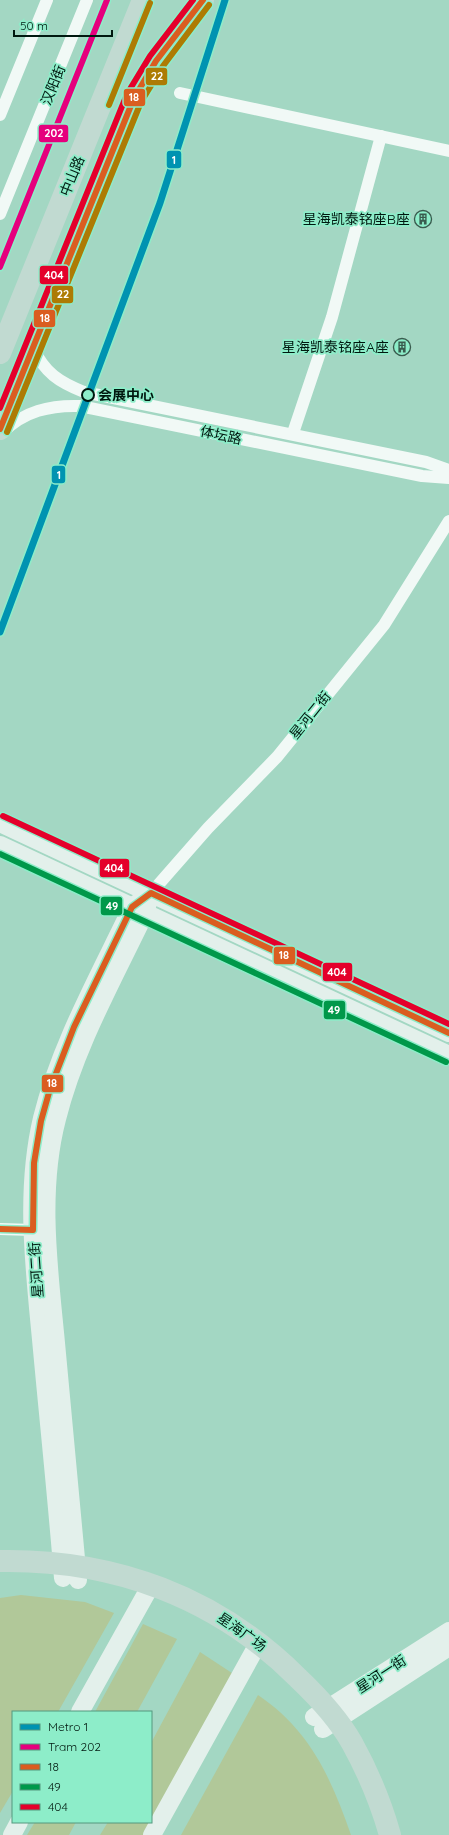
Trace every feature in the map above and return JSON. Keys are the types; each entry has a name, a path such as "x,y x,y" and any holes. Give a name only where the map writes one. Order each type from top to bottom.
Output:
{"highway":[{"name":"中山路","path":"1,347 143,0"},
{"name":"中山路","path":"0,429 134,98 156,61 204,0"},
{"name":"星海广场","path":"0,1561 70,1572 127,1576 148,1591 209,1610 230,1622 255,1649 288,1667 316,1695 338,1749 357,1785 375,1835"},
{"name":"星海广场","path":"0,1575 42,1575 70,1572"},
{"name":"星海广场","path":"325,1719 351,1742 370,1780 390,1835"}],"street":[{"path":"0,115 47,0"},
{"name":"汉阳街","path":"0,214 87,0"},
{"path":"180,93 449,151"},
{"path":"294,430 332,317 381,136"},
{"name":"体坛路","path":"33,348 40,361 51,374 64,384 84,392 426,462 449,470"},
{"name":"体坛路","path":"0,435 25,415 42,408 80,406 414,475 449,478"},
{"name":"星河二街","path":"70,1572 35,1271 32,1197 35,1155 42,1117 55,1075 139,910 151,893 208,828 277,757 379,631 449,521"},
{"path":"0,823 449,1033"},
{"path":"0,845 449,1055"},
{"name":"星河二街","path":"70,1572 49,1268 46,1198 50,1155 59,1112 81,1049 139,910"},
{"path":"0,1229 33,1230"},
{"path":"81,1711 148,1591"},
{"name":"星河一街","path":"325,1719 449,1631"},
{"name":"星河一街","path":"325,1719 449,1647"},
{"path":"152,1835 255,1649"},
{"path":"12,1835 18,1823"}],"green space":[{"path":"21,1595 85,1602 114,1613 59,1711 12,1711 12,1793 0,1813 0,1598"},
{"path":"143,1624 177,1639 138,1711 96,1711"},
{"path":"200,1652 235,1675 147,1835 100,1835 107,1823 152,1823 152,1741"},
{"path":"258,1695 292,1724 305,1740 326,1775 351,1835 181,1835"},
{"path":"34,1823 75,1823 69,1835 27,1835"}],"metro line":[{"name":"1","path":"0,632 160,203 225,0"}],"tram line":[{"name":"202","path":"0,267 107,0"}],"transit line":[{"name":"404","path":"0,408 127,94 150,56 193,0"},
{"name":"18","path":"0,429 134,98 156,61 203,0"},
{"name":"22","path":"109,105 150,3"},
{"name":"22","path":"7,432 141,102 163,66 209,5"},
{"name":"404","path":"3,816 449,1024"},
{"name":"49","path":"0,854 446,1062"},
{"name":"18","path":"0,1229 33,1230 34,1163 41,1121 50,1089 74,1027 132,907 151,893 449,1033"}],"place":[{"name":"星海凯泰铭座B座","path":"423,219"},
{"name":"星海凯泰铭座A座","path":"402,347"},
{"name":"会展中心","path":"88,395"}]}
